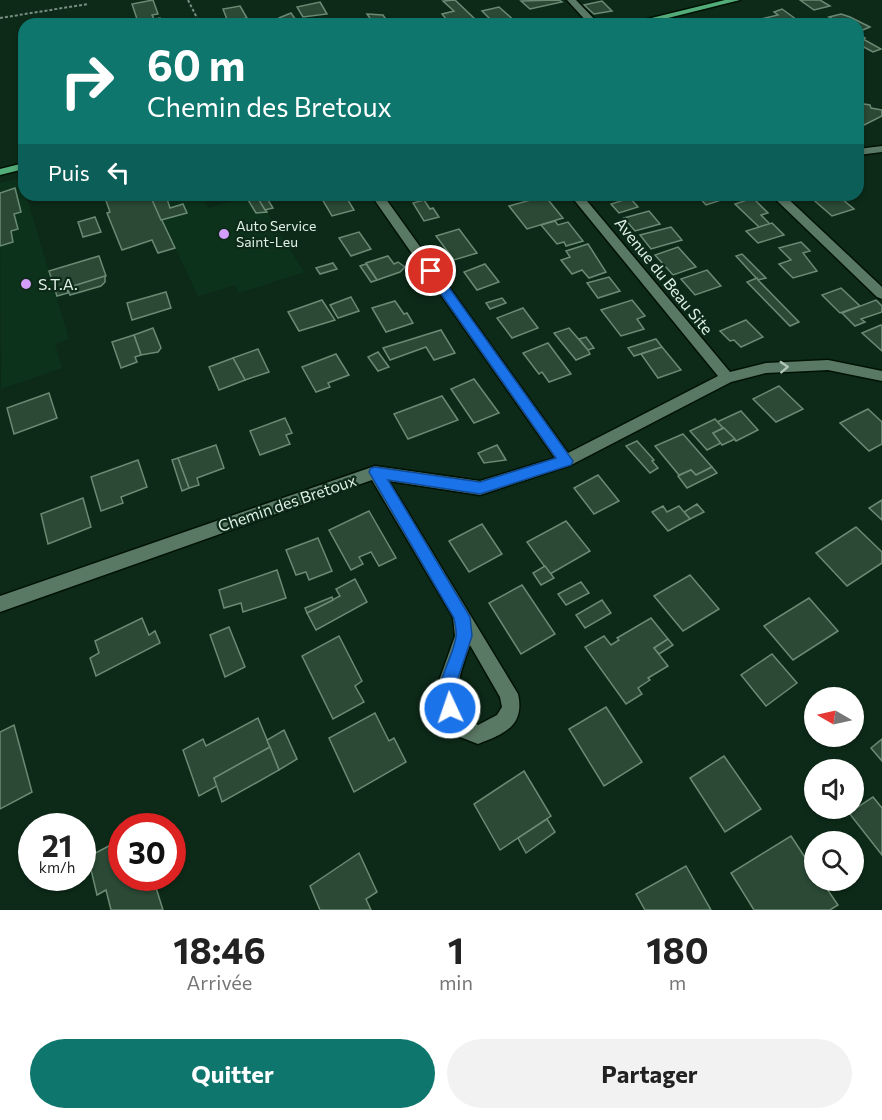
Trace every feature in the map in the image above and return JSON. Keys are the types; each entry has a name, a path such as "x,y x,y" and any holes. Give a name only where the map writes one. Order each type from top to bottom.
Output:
{"main road":[{"path":"658,18 736,0"},
{"path":"0,172 18,168"}],"street":[{"path":"571,0 588,18"},
{"path":"864,151 882,149"},
{"path":"381,201 566,461"},
{"name":"Avenue du Beau Site","path":"581,201 727,378"},
{"path":"783,201 882,294"},
{"name":"Chemin des Bretoux","path":"0,604 375,472 480,488 566,461 727,378 766,368 828,365 882,376"},
{"path":"375,472 509,694 512,708 504,722 478,735 462,728 450,708 447,684 464,636 462,617"}],"path":[{"path":"188,0 196,18"},
{"path":"0,18 88,4"}],"shaded area":[{"name":"S.T.A.","path":"18,179 18,201 28,201 69,339 55,344 62,368 1,389 0,183"},
{"name":"Auto Service Saint-Leu","path":"153,201 204,201 208,208 234,201 260,201 304,272 239,293 235,285 198,296"}],"building":[{"path":"153,0 158,14 152,15 154,18 137,18 132,4"},
{"path":"455,0 474,18 445,18 442,14 454,11 443,1"},
{"path":"559,0 562,2 530,9 521,1"},
{"path":"800,0 820,0 830,6 814,10"},
{"path":"602,1 612,11 594,14 584,5"},
{"path":"320,2 327,14 303,17 297,7"},
{"path":"240,6 247,18 226,18 223,9"},
{"path":"499,7 511,18 489,18 482,11"},
{"path":"782,9 794,18 765,18 778,15 774,12"},
{"path":"291,13 294,18 279,18"},
{"path":"367,14 383,15 385,18 370,18"},
{"path":"841,14 852,18 831,18 829,17"},
{"path":"864,40 881,49 873,52 864,47"},
{"path":"864,104 882,110 882,116 864,125"},
{"path":"15,188 21,212 14,214 18,229 11,231 13,242 0,246 0,193"},
{"path":"106,201 153,201 175,248 158,253 152,240 122,250 107,213 110,212"},
{"path":"153,201 168,201 170,208 183,204 187,213 161,220"},
{"path":"249,201 260,201 267,212 256,213"},
{"path":"260,201 269,201 273,208 265,210"},
{"path":"323,201 349,201 354,210 332,216"},
{"path":"425,201 439,217 424,221 413,203"},
{"path":"527,201 549,201 563,218 527,229 509,206"},
{"path":"633,201 638,207 619,213 611,204"},
{"path":"702,201 718,201 706,205"},
{"path":"756,201 768,213 761,215 770,224 759,227 735,204"},
{"path":"815,201 844,201 854,209 832,216"},
{"path":"649,211 660,224 635,231 624,218"},
{"path":"95,217 101,232 83,237 78,222"},
{"path":"555,221 558,225 568,222 583,241 566,246 564,242 557,244 541,225"},
{"path":"772,223 784,235 758,243 746,231"},
{"path":"671,227 682,240 651,249 640,235"},
{"path":"459,229 477,253 454,260 436,236"},
{"path":"359,232 371,249 351,256 339,238"},
{"path":"801,242 810,251 803,253 817,271 793,278 779,264 791,260 779,248"},
{"path":"588,244 606,272 589,278 582,270 572,274 561,260 570,257 566,251"},
{"path":"678,247 696,267 673,275 655,255"},
{"path":"742,254 766,278 758,280 736,256"},
{"path":"99,256 106,276 67,288 68,293 57,296 49,271"},
{"path":"388,256 394,264 398,262 405,267 400,272 377,280 366,263"},
{"path":"333,263 337,269 320,274 316,268"},
{"path":"366,264 377,280 371,282 360,266"},
{"path":"485,264 499,282 477,290 464,272"},
{"path":"707,270 721,286 695,295 681,279"},
{"path":"105,276 105,282 101,286 70,295 67,288"},
{"path":"609,277 620,291 598,298 587,283"},
{"path":"757,278 799,322 790,326 747,282"},
{"path":"841,288 860,306 840,313 822,295"},
{"path":"166,292 171,308 132,320 127,303"},
{"path":"351,297 359,311 338,318 330,305"},
{"path":"502,298 506,303 490,309 486,303"},
{"path":"322,300 335,320 299,331 288,312"},
{"path":"632,300 645,316 637,319 644,329 621,336 601,310"},
{"path":"876,300 882,306 882,312 861,319 865,322 855,326 842,313"},
{"path":"395,301 413,323 386,332 372,308"},
{"path":"523,308 538,328 512,338 497,318"},
{"path":"746,320 763,337 741,347 734,340 730,341 720,331"},
{"path":"882,326 882,351 862,333"},
{"path":"153,328 161,348 158,352 141,355 134,335"},
{"path":"569,328 590,354 576,360 554,333"},
{"path":"441,330 455,353 434,360 426,347 390,360 383,348"},
{"path":"134,335 141,355 135,357 137,362 121,368 112,342"},
{"path":"586,337 594,348 588,350 579,339"},
{"path":"656,339 662,347 634,356 628,348"},
{"path":"548,343 571,374 549,382 542,372 539,374 523,353"},
{"path":"662,347 681,370 658,378 641,354"},
{"path":"258,349 269,372 245,380 233,358"},
{"path":"378,352 389,367 378,371 368,357"},
{"path":"336,354 349,375 328,383 330,387 316,392 302,367"},
{"path":"233,358 245,380 219,390 209,367"},
{"path":"474,379 499,413 474,423 451,389"},
{"path":"779,386 803,409 776,422 753,399"},
{"path":"49,393 57,418 14,434 7,408"},
{"path":"442,396 458,420 408,439 394,414"},
{"path":"868,409 882,422 882,444 869,451 840,423"},
{"path":"741,411 758,430 736,441 717,422"},
{"path":"285,418 292,433 286,435 290,444 260,455 250,431"},
{"path":"715,419 723,428 713,433 721,443 707,450 690,431"},
{"path":"724,428 735,439 722,445 713,433"},
{"path":"683,434 712,467 696,475 691,470 679,475 655,446"},
{"path":"637,441 658,468 650,473 626,446"},
{"path":"216,445 224,468 197,478 199,485 189,488 178,458"},
{"path":"497,445 506,460 484,463 478,453"},
{"path":"178,458 189,488 182,491 172,460"},
{"path":"138,460 147,487 121,497 123,503 101,511 91,477"},
{"path":"712,467 717,473 687,488 678,476 691,470 696,475"},
{"path":"598,475 619,501 594,514 574,488"},
{"path":"83,498 91,527 48,544 41,514"},
{"path":"882,500 882,520 869,508"},
{"path":"697,504 704,512 690,519 684,512"},
{"path":"663,506 667,512 679,506 690,519 668,531 652,512"},
{"path":"369,511 396,558 379,566 371,552 359,557 363,564 351,570 329,530"},
{"path":"566,521 590,551 550,574 527,542"},
{"path":"482,524 502,554 469,572 449,541"},
{"path":"856,527 882,552 882,563 847,586 816,553"},
{"path":"318,538 332,571 309,580 306,572 296,575 286,550"},
{"path":"545,566 554,578 541,585 533,573"},
{"path":"277,570 286,598 243,612 241,603 224,608 219,590"},
{"path":"690,575 719,609 683,631 654,596"},
{"path":"355,579 367,602 316,630 307,613 340,596 336,589"},
{"path":"581,582 589,593 566,605 558,594"},
{"path":"522,585 555,634 521,654 489,603"},
{"path":"332,597 333,600 307,613 305,608"},
{"path":"809,598 838,631 793,660 764,626"},
{"path":"602,600 611,613 585,628 576,615"},
{"path":"142,618 149,635 155,631 160,643 96,676 90,658 99,653 95,641"},
{"path":"651,618 668,639 654,648 668,666 648,678 650,680 638,688 642,694 626,704 585,647 604,636 611,645 619,640 617,638"},
{"path":"229,627 245,667 225,677 210,635"},
{"path":"339,636 362,681 355,686 364,702 333,719 302,656"},
{"path":"668,639 673,645 659,654 654,648"},
{"path":"772,654 797,683 766,706 741,675"},
{"path":"606,707 642,762 604,786 569,729"},
{"path":"375,713 389,741 394,738 406,762 354,792 329,738"},
{"path":"258,718 270,747 214,778 217,786 199,796 183,750 203,739 206,746"},
{"path":"14,725 32,792 0,809 0,732"},
{"path":"284,730 297,759 279,770 267,740"},
{"path":"882,739 882,761 871,748"},
{"path":"270,747 279,770 222,802 214,778"},
{"path":"724,756 761,809 725,832 690,778"},
{"path":"524,771 551,816 500,850 474,804"},
{"path":"873,797 882,808 882,855 854,819 864,819 864,803"},
{"path":"547,819 555,832 526,853 518,838"},
{"path":"791,836 804,856 804,891 828,891 838,905 830,910 754,910 731,873"},
{"path":"108,846 108,891 157,891 163,910 111,910 106,890 97,895 96,853"},
{"path":"359,853 377,892 366,899 371,910 320,910 310,886"},
{"path":"686,866 711,910 645,910 636,894"}],"place":[{"name":"Auto Service Saint-Leu","path":"224,234"},
{"name":"S.T.A.","path":"26,284"}],"route":[{"path":"431,271 566,461 480,488 375,472 462,617 464,636 447,684 450,708"}]}
